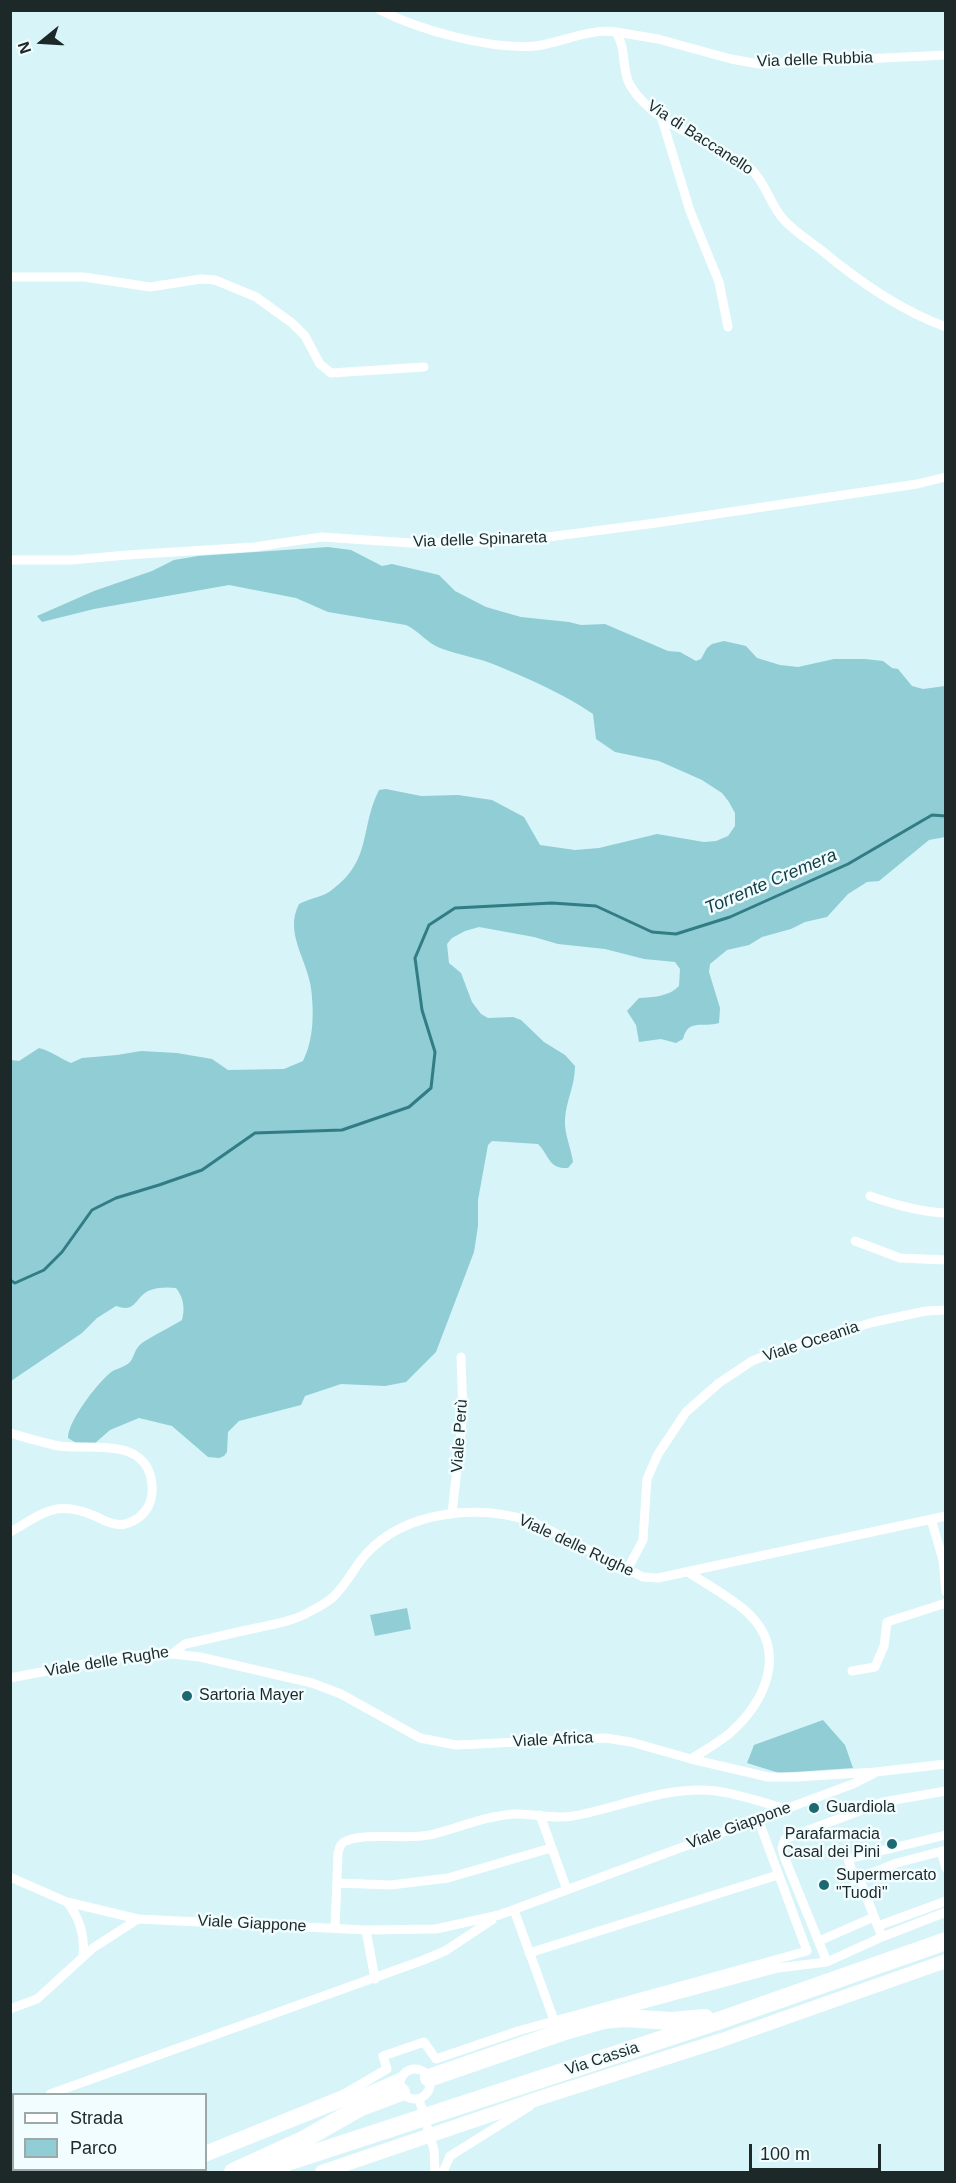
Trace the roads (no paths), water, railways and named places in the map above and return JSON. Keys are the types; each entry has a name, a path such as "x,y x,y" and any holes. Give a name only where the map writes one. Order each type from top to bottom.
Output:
{"highway":[{"name":"Via Cassia","path":"443,2122 945,1941"},
{"name":"Via Cassia","path":"290,2172 720,2030 945,1952"},
{"path":"428,2076 603,2020 624,2018 671,2021 708,2018 718,2021"},
{"path":"233,2172 303,2140 401,2084"},
{"name":"Via Cassia","path":"257,2172 412,2132"}],"street":[{"path":"380,10 422,28 470,40 507,45 535,46 599,32 616,32"},
{"name":"Via delle Rubbia","path":"616,32 674,43 731,59 759,64 945,55"},
{"name":"Via di Baccanello","path":"616,32 622,44 626,75 630,85 646,104 661,116 754,171 774,207 784,219 845,269 909,312 945,327"},
{"path":"661,116 690,211 719,282 728,327"},
{"path":"10,277 84,277 150,287 211,279 256,297 292,323 305,336 320,364 331,374 424,367"},
{"name":"Via delle Spinareta","path":"10,560 72,560 254,547 316,537 411,543 517,541 668,522 905,486 945,477"},
{"path":"870,1196 894,1205 945,1213"},
{"path":"855,1241 900,1258 945,1260"},
{"name":"Viale Oceania","path":"627,1570 643,1540 647,1479 658,1454 686,1412 719,1383 752,1361 787,1347 874,1322 926,1311 945,1310"},
{"name":"Viale Perù","path":"452,1514 463,1413 461,1357"},
{"path":"10,1433 59,1446 115,1448 129,1452 141,1459 148,1469 153,1492 151,1502 144,1513 133,1522 112,1524 80,1510 63,1507 51,1510 10,1532"},
{"name":"Viale delle Rughe","path":"10,1678 126,1656 172,1654 185,1644 283,1622 307,1614 333,1597 366,1553 385,1536 415,1521 434,1516 452,1514 515,1516 533,1522 643,1577 658,1578 945,1516"},
{"path":"931,1519 944,1560 945,1592"},
{"path":"688,1572 748,1614 763,1633 769,1652 768,1675 759,1701 729,1733 692,1759"},
{"path":"852,1671 875,1667 884,1646 887,1622 945,1603"},
{"name":"Viale Africa","path":"172,1654 312,1683 341,1694 420,1738 441,1743 456,1745 605,1738 631,1742 768,1777 796,1778 945,1764"},
{"name":"Viale Giappone","path":"10,1877 67,1902 138,1918 366,1930 436,1929 458,1926 514,1910 853,1784 876,1772"},
{"path":"335,1928 338,1850 345,1841 378,1837 416,1839 496,1816 515,1814 574,1816 656,1795 706,1791 716,1791 787,1809"},
{"path":"827,1962 785,1858 782,1848 785,1839 883,1802 945,1791"},
{"path":"540,1815 567,1890"},
{"path":"207,2150 344,2094 387,2069 383,2056 423,2042 436,2059 554,2020 807,1951 758,1819"},
{"path":"945,1835 848,1859 855,1880 897,1863 943,1851 945,1868"},
{"path":"337,1883 391,1885 448,1878 551,1848"},
{"path":"529,1953 778,1875"},
{"path":"859,1878 882,1937"},
{"path":"819,1941 876,1921 945,1901"},
{"path":"67,1902 75,1912 83,1932 83,1956"},
{"path":"514,1910 554,2020"},
{"path":"428,2076 586,2020 778,1968 827,1962 945,1912"},
{"name":"Viale Giappone","path":"53,2093 375,1979 445,1951 499,1915"},
{"path":"10,2009 38,1999 83,1956 138,1918"},
{"path":"366,1930 375,1979"},
{"path":"443,2122 543,2097 722,2040 945,1961"},
{"path":"413,2069 422,2070 428,2076 430,2089 427,2093 419,2099 409,2098 401,2084 404,2073 413,2069"},
{"path":"207,2157 336,2105 401,2084"},
{"path":"443,2172 450,2156 543,2097"},
{"path":"419,2099 434,2150 435,2172"},
{"path":"328,2172 412,2132"},
{"path":"434,2150 450,2156"}],"waterway":[{"name":"Torrente Cremera","path":"10,1280 15,1283 44,1270 62,1252 92,1210 116,1198 202,1170 255,1133 342,1130 409,1107 431,1088 435,1052 422,1010 415,958 429,925 455,908 552,903 596,906 652,932 676,934 730,917 848,864 932,815 946,816"}],"place":[{"name":"Sartoria Mayer","path":"187,1696"},
{"name":"Guardiola","path":"814,1808"},
{"name":"Parafarmacia Casal dei Pini","path":"892,1844"},
{"name":"Supermercato \"Tuodì\"","path":"824,1885"}]}
